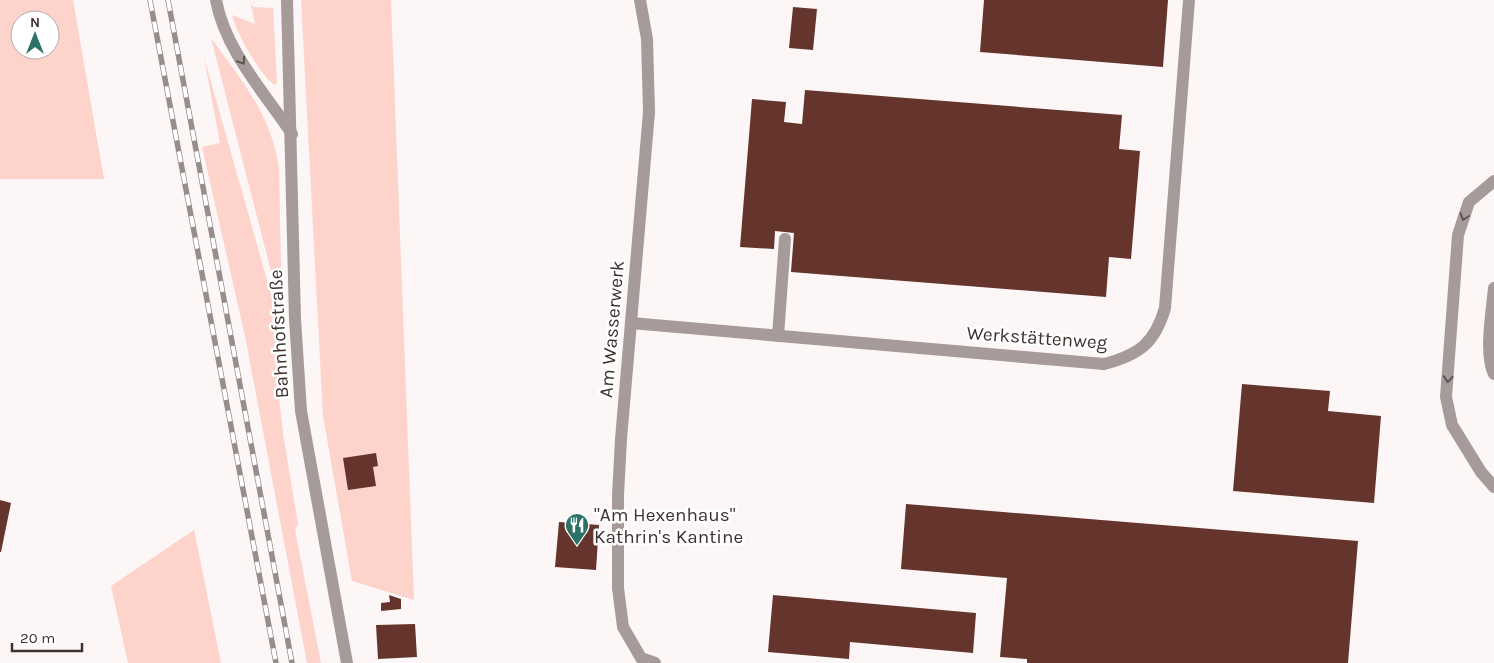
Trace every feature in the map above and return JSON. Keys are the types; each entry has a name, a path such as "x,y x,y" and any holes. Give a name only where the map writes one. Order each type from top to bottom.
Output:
{"street":[{"path":"216,0 219,19 227,38 292,134"},
{"name":"Bahnhofstraße","path":"287,0 292,134 295,319 301,410 347,663"},
{"name":"Am Wasserwerk","path":"640,0 647,39 649,112 630,323 618,495 618,588 623,626 640,660 655,663"},
{"name":"Werkstättenweg","path":"630,323 1104,364 1130,357 1147,342 1160,326 1165,308 1189,0"},
{"path":"1494,181 1469,202 1458,235 1446,397 1452,425 1481,472 1494,487"},
{"path":"778,336 785,239"},
{"path":"1494,288 1490,338 1491,369 1494,374"}],"shaded area":[{"path":"0,0 73,0 104,179 0,179"},
{"path":"250,0 253,7 273,8 277,83 275,85 263,74 256,64 234,22 232,15 255,24"},
{"path":"301,0 391,0 414,600 352,581 323,416"},
{"path":"211,38 254,99 262,114 275,149 279,168 282,314"},
{"path":"204,57 276,312 277,380 283,433 298,524 295,530 321,663 307,663 245,336 202,147 220,143"},
{"path":"194,530 221,663 128,663 111,586"}],"building":[{"path":"984,0 1168,0 1163,67 980,52"},
{"path":"793,7 817,9 813,50 789,48"},
{"path":"805,90 1122,115 1119,149 1140,151 1131,259 1109,257 1106,297 791,272 794,233 775,231 774,249 740,247 752,99 786,102 784,122 802,124"},
{"path":"1242,384 1330,391 1328,411 1381,416 1374,503 1233,491"},
{"path":"376,453 378,466 373,467 376,486 348,490 343,458"},
{"path":"0,500 11,503 1,552 0,552"},
{"path":"906,504 1358,541 1348,663 1027,663 1027,659 1000,657 1007,578 901,569"},
{"name":"\"Am Hexenhaus\" Kathrin's Kantine","path":"559,522 599,525 596,570 555,567"},
{"path":"389,595 401,599 401,609 381,611 381,603 390,602"},
{"path":"773,595 976,613 973,653 850,642 849,659 768,652"},
{"path":"415,624 417,657 378,659 376,625"}],"railway":[{"path":"150,0 276,663"},
{"path":"168,0 292,663"}],"place":[{"name":"\"Am Hexenhaus\" Kathrin's Kantine","path":"577,546"}]}
